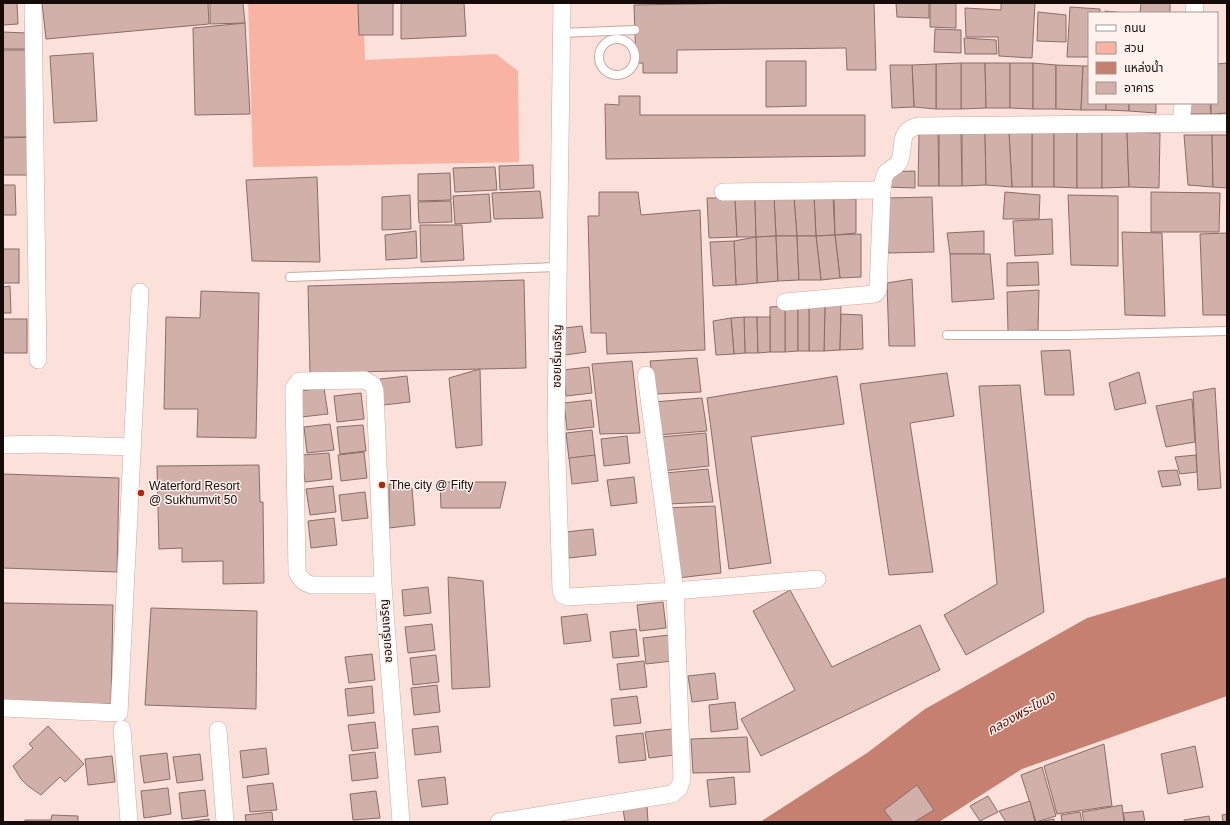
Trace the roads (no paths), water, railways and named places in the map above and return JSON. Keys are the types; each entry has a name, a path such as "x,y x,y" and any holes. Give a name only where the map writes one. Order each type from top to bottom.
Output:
{"street":[{"path":"33,3 38,360"},
{"name":"ซอยเริ่มเจริญ","path":"562,3 556,422 561,590 563,595 568,597 817,579"},
{"path":"1181,124 1183,104"},
{"path":"785,302 875,294 878,290 882,190 885,175 899,162 905,135 911,127 1227,123"},
{"path":"723,192 882,190"},
{"path":"3,708 119,713 140,292"},
{"path":"499,822 672,794 679,788 682,779 676,590 646,376"},
{"name":"ซอยเริ่มเจริญ","path":"383,585 312,585 306,584 297,572 294,388 299,381 365,380 373,385 375,391 383,585 400,822"},
{"path":"3,445 40,444 132,447"},
{"path":"122,729 129,822"},
{"path":"218,730 225,822"}],"lane":[{"path":"622,30 622,40"},
{"path":"561,33 635,30"},
{"path":"610,40 622,40 631,46 635,58 631,68 626,72 615,75 604,70 599,60 599,54 605,43 610,40"},
{"path":"290,276 558,267"},
{"path":"947,335 1069,335 1227,331"}],"water":[{"name":"คลองพระโขนง","path":"1227,577 1227,696 1022,769 939,822 760,822 867,753 925,709 1087,618"}],"place":[{"name":"The city @ Fifty","path":"382,485"},
{"name":"Waterford Resort @ Sukhumvit 50","path":"141,493"}]}
